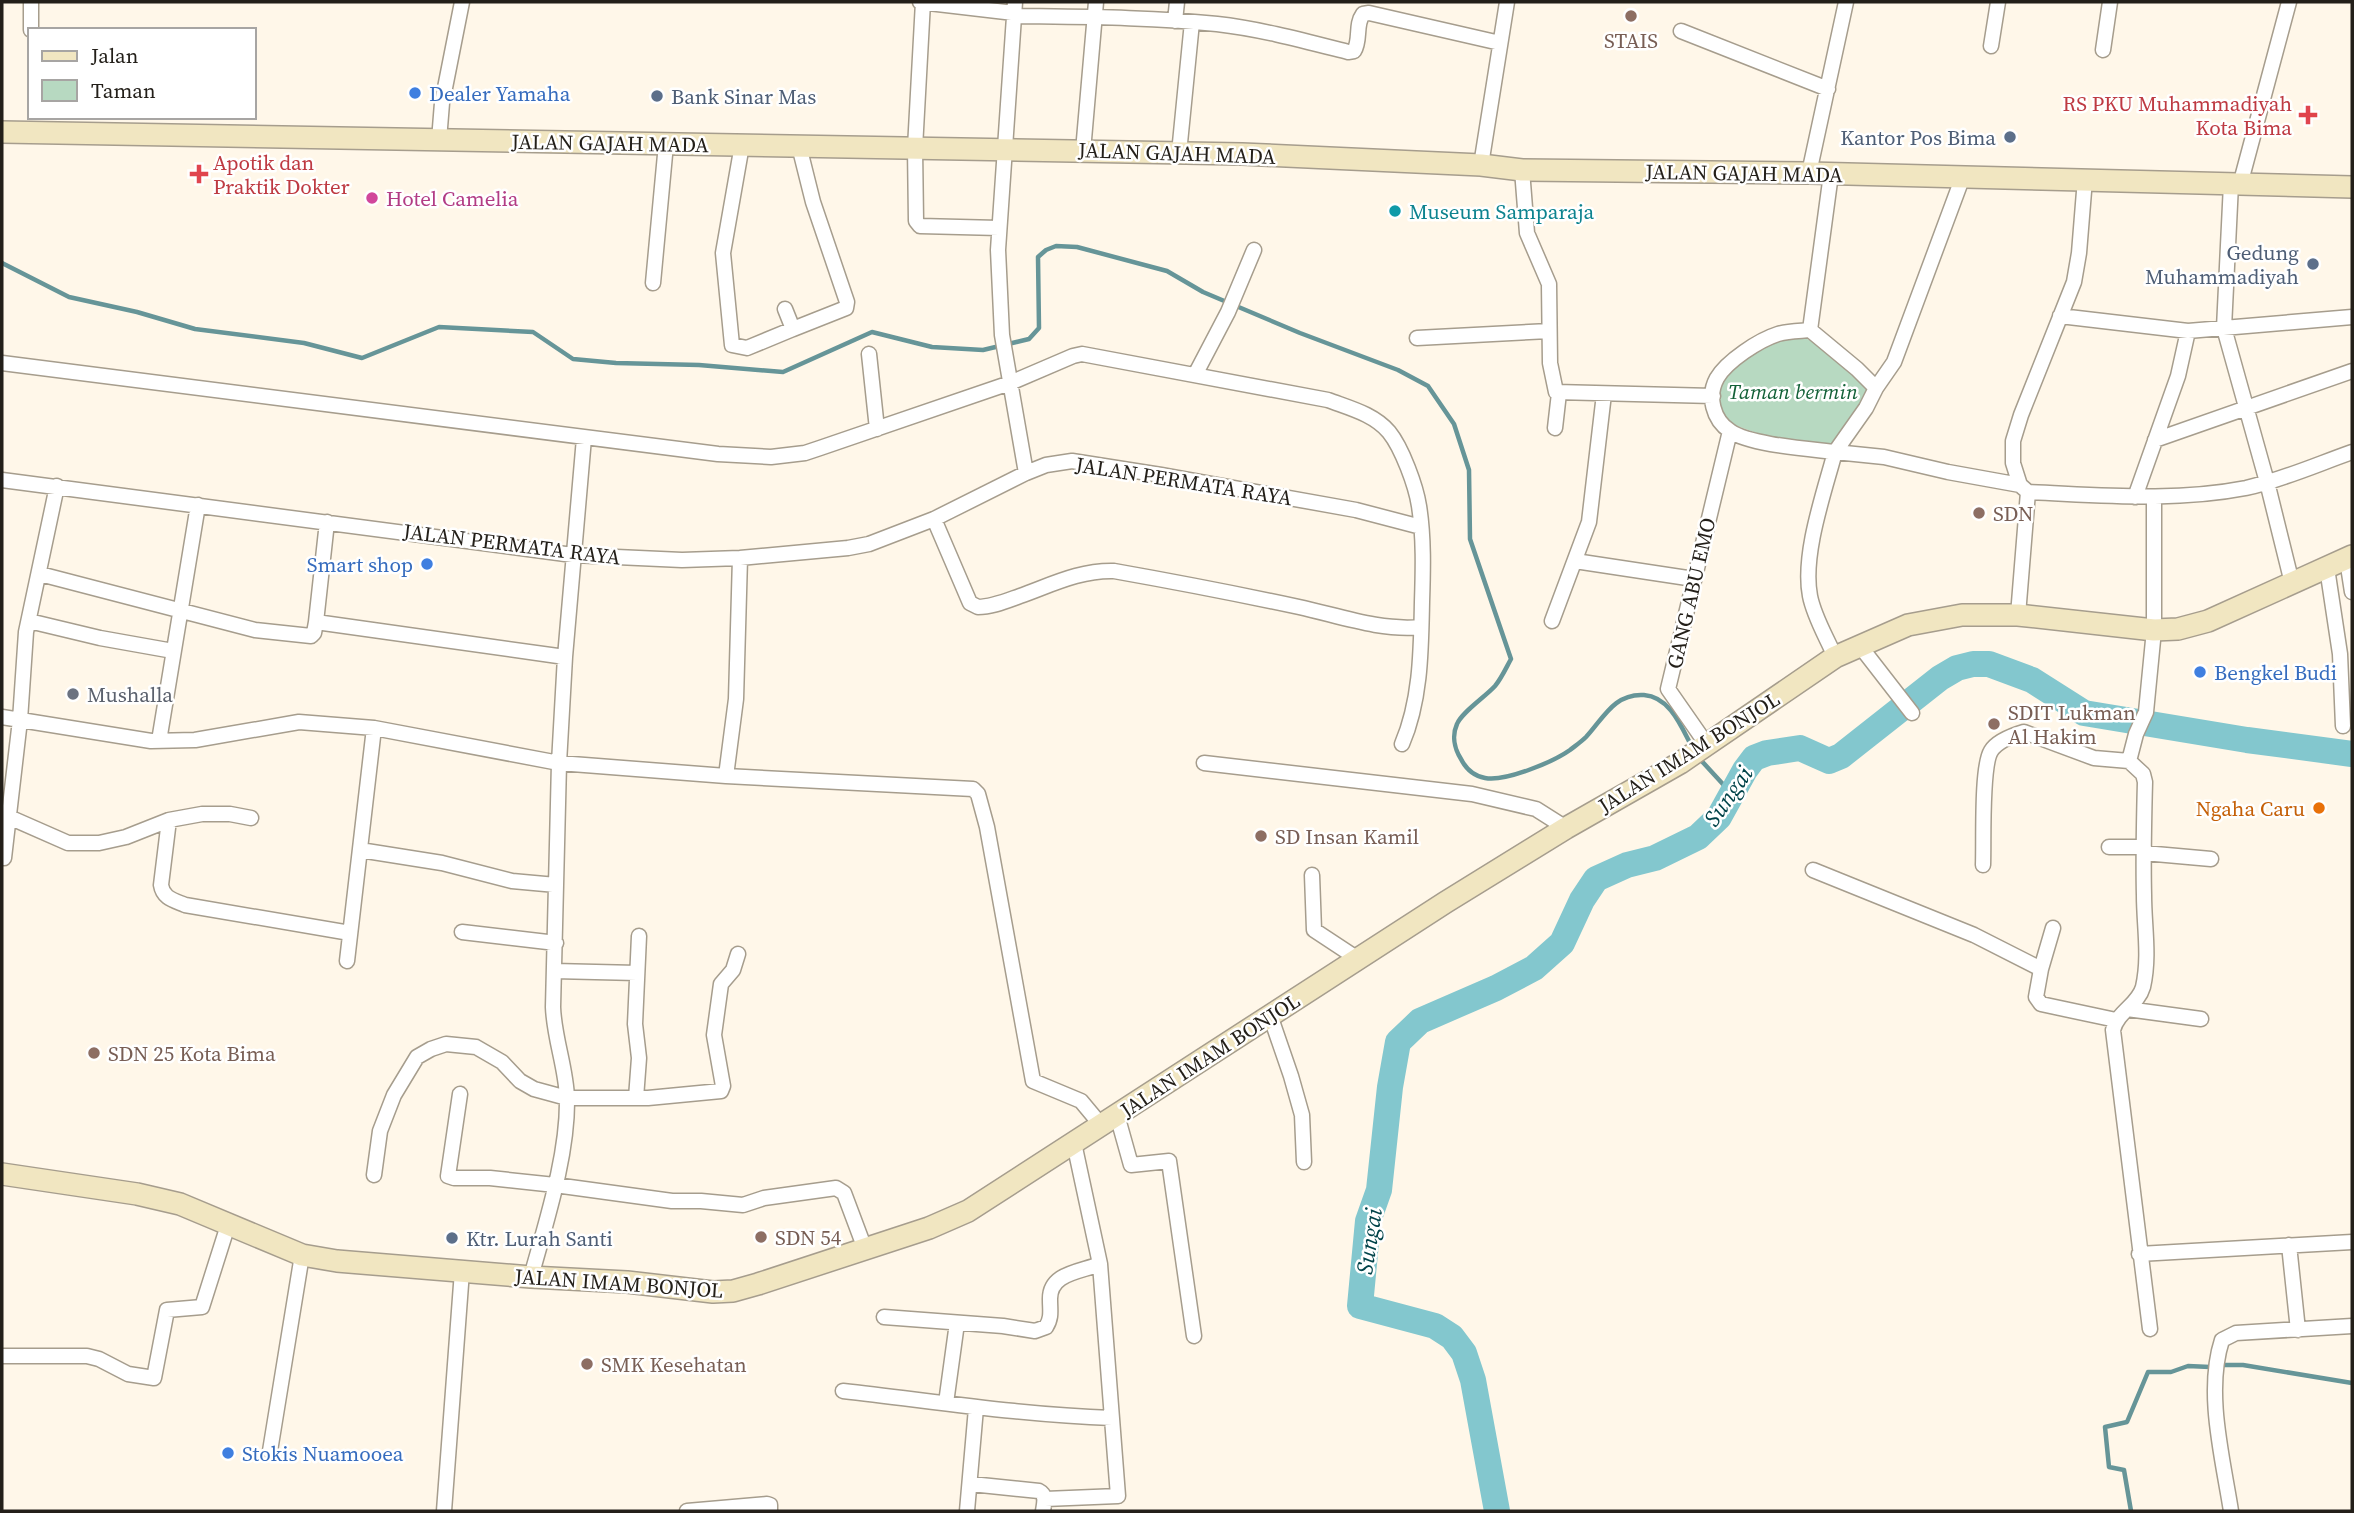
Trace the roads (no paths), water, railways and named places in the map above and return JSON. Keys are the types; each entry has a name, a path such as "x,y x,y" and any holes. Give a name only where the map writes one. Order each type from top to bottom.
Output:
{"street":[{"path":"31,28 32,2"},
{"path":"439,140 442,103 462,2"},
{"path":"999,228 917,224 915,148 921,2 1095,18 1219,24 1290,37 1348,52 1354,51 1357,46 1360,18 1369,13 1500,43"},
{"path":"1083,151 1096,2"},
{"path":"1175,21 1177,2"},
{"path":"1481,165 1507,2"},
{"path":"1809,173 1846,2"},
{"path":"1991,46 1997,2"},
{"path":"2103,50 2110,2"},
{"path":"2289,2 2236,185 2224,328 2292,583"},
{"path":"1014,10 998,250 1002,335 1026,472"},
{"path":"1179,153 1192,22"},
{"path":"1681,31 1828,89"},
{"name":"JALAN GAJAH MADA","path":"2,132 30,125 439,140 1179,153 1481,165 1522,170 1809,173 2352,187"},
{"path":"653,283 666,144"},
{"path":"742,145 723,253 732,345 747,348 846,308 847,302 813,202 799,146"},
{"path":"1522,170 1527,233 1549,284 1553,384 1559,393 1555,428"},
{"path":"1810,330 1832,174"},
{"path":"1835,657 1810,595 1813,533 1835,452 1894,362 1962,178"},
{"path":"2018,615 2024,488 2013,463 2013,441 2078,266 2085,179"},
{"path":"1195,375 1228,312 1254,250"},
{"path":"785,309 793,329"},
{"path":"2060,316 2188,331 2352,317"},
{"path":"1876,388 1810,330 1779,333 1755,344 1717,378 1713,396 1714,412 1730,431 1751,439 1797,448 1884,457 2024,488 2135,497 2211,493 2267,482 2352,452"},
{"path":"1417,338 1549,331"},
{"path":"2135,497 2178,376 2188,331"},
{"path":"869,354 877,429"},
{"path":"2,363 584,438 718,454 771,457 804,453 1010,383 1073,356 1082,355 1328,400 1361,412 1389,432 1400,452 1419,504 1422,627 1415,698 1410,725 1402,744"},
{"path":"2155,440 2352,371"},
{"path":"1559,393 1713,396"},
{"path":"1552,621 1589,522 1604,394"},
{"name":"GANG ABU EMO","path":"1698,751 1668,689 1730,431"},
{"path":"531,1277 555,1185 567,1098 554,1027 559,763 565,657 584,438"},
{"name":"JALAN PERMATA RAYA","path":"2,480 573,555 682,560 740,558 848,548 889,538 934,519 1026,472 1058,462 1083,462 1356,510 1421,527"},
{"path":"4,858 5,815 20,720 29,621 57,486"},
{"path":"2129,761 2136,734 2146,712 2154,630 2154,498"},
{"path":"159,741 198,505"},
{"path":"934,519 970,603 978,607 1006,601 1097,570 1252,597 1378,626 1400,629 1422,627"},
{"path":"40,574 255,630 311,636 316,622 327,522"},
{"path":"726,776 736,699 740,558"},
{"path":"2349,558 2352,592"},
{"name":"JALAN IMAM BONJOL","path":"2,1174 147,1196 180,1204 302,1255 337,1261 627,1282 713,1292 758,1284 929,1228 968,1211 1357,959 1566,828 1698,751 1835,657 1917,622 1962,615 2018,615 2154,630 2178,629 2208,621 2349,558"},
{"path":"1575,561 1694,579"},
{"path":"2327,568 2340,654 2343,726"},
{"path":"29,621 100,638 173,651"},
{"path":"316,622 565,657"},
{"path":"1860,646 1912,713"},
{"path":"2,717 159,741 195,740 299,722 374,728 559,763 726,776 975,790 987,827 1033,1081 1081,1101 1109,1120 1131,1165 1169,1161 1194,1336"},
{"path":"347,961 374,728"},
{"path":"1983,865 1986,778 1989,753 1996,745 2024,732 2094,758 2129,761 2143,774 2146,970 2137,1000 2121,1015 2113,1030 2150,1329"},
{"path":"1204,763 1472,794 1536,809 1566,828"},
{"path":"5,815 68,844 99,843 126,837 169,820 202,814 230,814 251,818"},
{"path":"169,820 161,885 162,891 171,900 185,905 350,933"},
{"path":"2109,847 2211,859"},
{"path":"360,850 442,863 512,881 556,885"},
{"path":"1812,870 1974,935 2041,969"},
{"path":"1312,875 1314,930 1357,959"},
{"path":"2053,928 2035,997 2041,1004 2121,1015 2201,1018"},
{"path":"462,932 556,943"},
{"path":"636,1098 639,1058 635,1024 639,936"},
{"path":"374,1175 380,1131 387,1109 417,1057 431,1049 455,1043 476,1047 502,1062 520,1081 534,1089 567,1098 636,1098 721,1091 723,1086 714,1035 721,984 733,970 738,954"},
{"path":"554,971 637,973"},
{"path":"1270,1015 1292,1076 1302,1115 1304,1162"},
{"path":"460,1094 448,1176 555,1185 672,1201 743,1205 764,1198 836,1188 844,1193 864,1249"},
{"path":"971,1484 1035,1490 1042,1493 1044,1505 1118,1496 1100,1264 1074,1143"},
{"path":"2,1356 87,1356 128,1374 154,1378 167,1310 202,1307 228,1225"},
{"path":"2139,1254 2352,1242"},
{"path":"2290,1245 2298,1330"},
{"path":"270,1451 302,1255"},
{"path":"884,1317 1041,1330 1049,1324 1050,1289 1055,1281 1100,1264"},
{"path":"444,1511 462,1271"},
{"path":"946,1404 957,1323"},
{"path":"2231,1511 2217,1419 2216,1370 2222,1340 2236,1333 2352,1326"},
{"path":"843,1391 976,1408 1112,1418"},
{"path":"967,1511 976,1408"},
{"path":"687,1511 767,1504 770,1511"}],"waterway":[{"path":"2,263 69,297 137,312 195,329 304,343 362,358 439,327 533,332 573,359 783,372 872,332 932,347 983,350 1029,339 1039,328 1038,257 1056,246 1077,247 1167,271 1203,292 1398,370 1428,386 1454,424 1469,470 1470,539 1511,659 1495,686 1460,719 1455,728 1454,742 1463,763 1471,772 1485,778 1504,777 1552,760 1584,739 1610,708 1634,695 1653,697 1668,707 1692,747"},
{"name":"Sungai","path":"1497,1511 1473,1380 1464,1353 1452,1337 1435,1326 1360,1306 1368,1221 1379,1190 1390,1087 1398,1042 1420,1021 1496,988 1534,968 1562,943 1582,900 1596,879 1627,865 1655,858 1698,837 1719,817 1754,758 1767,753 1800,748 1829,761 1841,756 1940,678 1957,668 1989,664 2032,680 2084,713 2352,754"},
{"path":"1698,757 1732,794"},
{"path":"2223,1365 2243,1365 2352,1383"},
{"path":"2131,1511 2124,1470 2109,1467 2105,1427 2127,1422 2148,1372 2171,1372 2188,1366 2210,1367"}],"place":[{"name":"STAIS","path":"1631,16"},
{"name":"Dealer Yamaha","path":"415,93"},
{"name":"Bank Sinar Mas","path":"657,96"},
{"name":"RS PKU Muhammadiyah Kota Bima","path":"2308,115"},
{"name":"Kantor Pos Bima","path":"2010,137"},
{"name":"Apotik dan Praktik Dokter","path":"199,174"},
{"name":"Hotel Camelia","path":"372,198"},
{"name":"Museum Samparaja","path":"1395,211"},
{"name":"Gedung Muhammadiyah","path":"2313,264"},
{"name":"SDN","path":"1979,513"},
{"name":"Smart shop","path":"427,564"},
{"name":"Bengkel Budi","path":"2200,672"},
{"name":"Mushalla","path":"73,694"},
{"name":"SDIT Lukman Al Hakim","path":"1994,724"},
{"name":"Ngaha Caru","path":"2319,808"},
{"name":"SD Insan Kamil","path":"1261,836"},
{"name":"SDN 25 Kota Bima","path":"94,1053"},
{"name":"SDN 54","path":"761,1237"},
{"name":"Ktr. Lurah Santi","path":"452,1238"},
{"name":"SMK Kesehatan","path":"587,1364"},
{"name":"Stokis Nuamooea","path":"228,1453"}],"park label":[{"name":"Taman bermin","path":"1793,391"}]}
